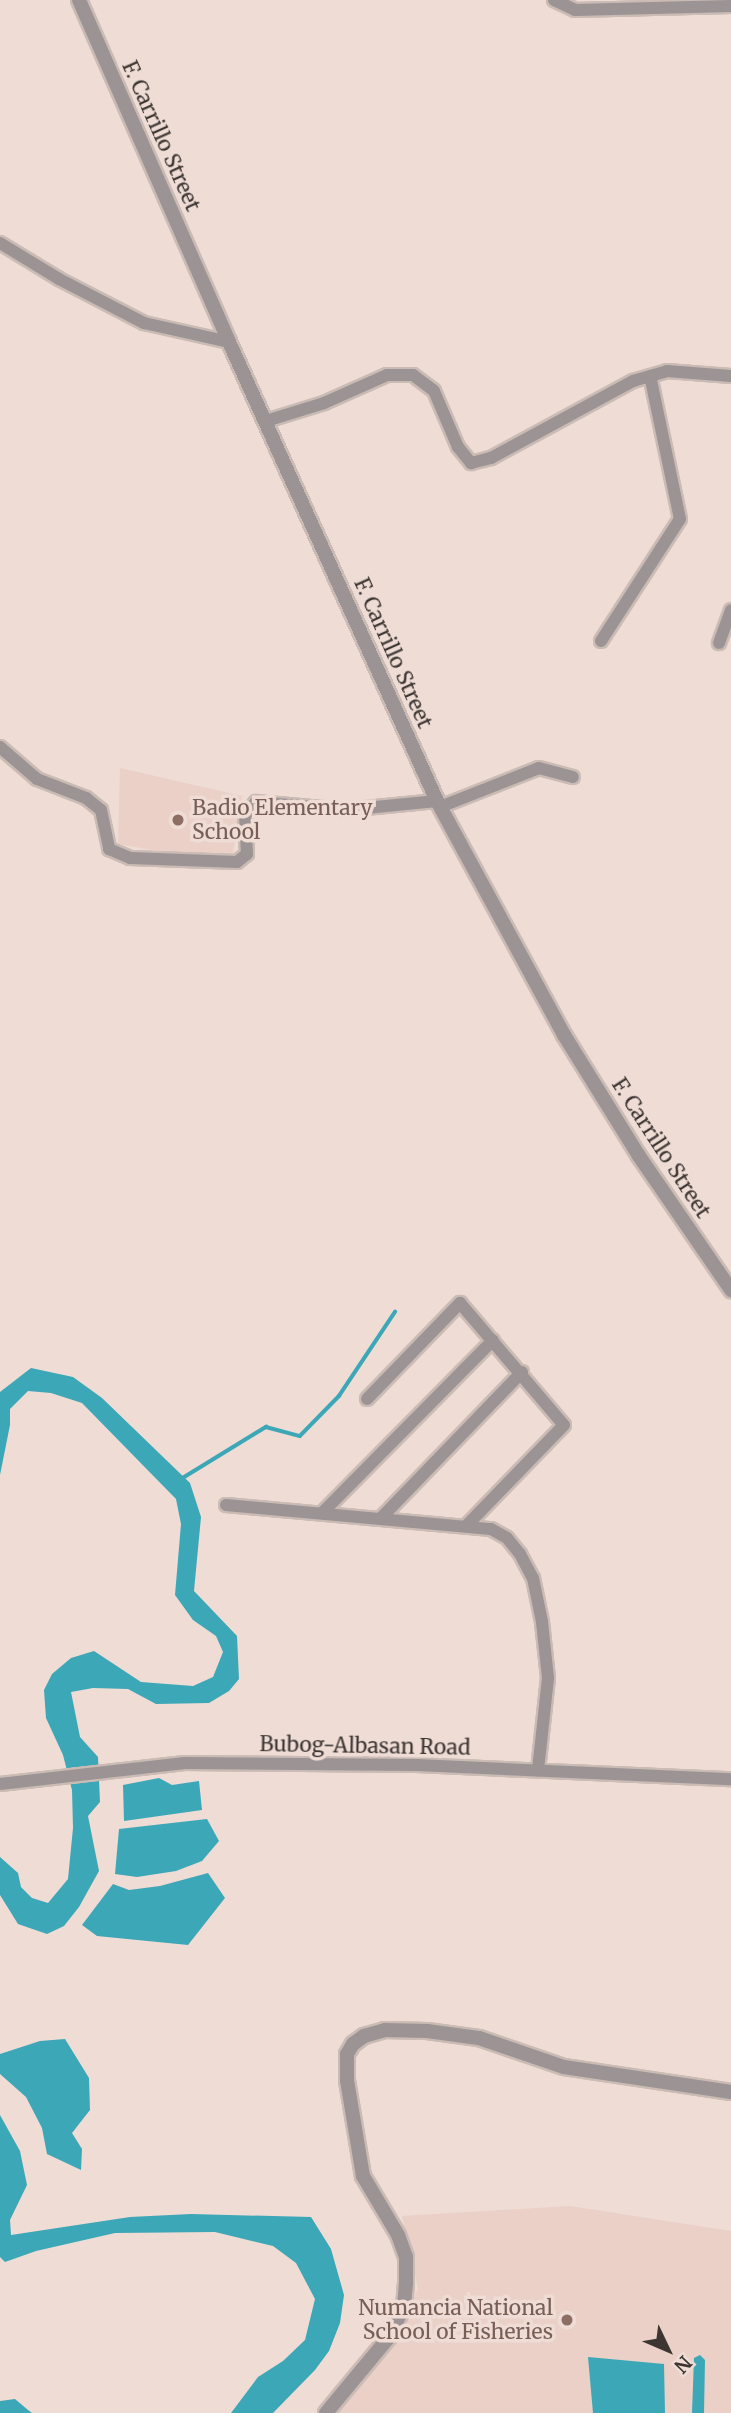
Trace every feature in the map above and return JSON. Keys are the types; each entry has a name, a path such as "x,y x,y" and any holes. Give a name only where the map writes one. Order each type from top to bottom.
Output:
{"street":[{"name":"F. Carrillo Street","path":"79,0 229,342 438,804 564,1035 639,1156 731,1290"},
{"path":"554,0 575,10 731,6"},
{"path":"0,243 59,279 144,323 229,342"},
{"path":"266,421 324,403 387,375 413,375 434,391 457,447 471,463 491,458 634,381 667,372 731,376"},
{"path":"601,640 680,519 650,376"},
{"path":"719,643 731,610"},
{"path":"0,747 37,779 86,798 101,810 109,849 130,858 237,862 247,854 245,816 256,803 345,810 438,804 539,768 573,777"},
{"path":"367,1399 460,1303 522,1372 564,1425 466,1526"},
{"path":"322,1513 493,1340"},
{"path":"381,1518 522,1372"},
{"path":"226,1505 466,1526 491,1529 507,1538 520,1554 533,1578 540,1606 548,1678 538,1770"},
{"name":"Bubog-Albasan Road","path":"0,1784 185,1763 417,1765 731,1779"},
{"path":"326,2413 389,2336 404,2306 405,2294 406,2258 398,2235 363,2176 347,2080 347,2054 353,2044 364,2036 385,2030 427,2031 479,2038 564,2067 731,2092"}],"shaded area":[{"name":"Badio Elementary School","path":"120,768 242,796 232,859 192,857 118,844"},
{"name":"Numancia National School of Fisheries","path":"570,2206 731,2231 731,2413 333,2413 387,2351 418,2289 402,2216"}],"water":[{"path":"31,1368 73,1377 102,1398 190,1483 201,1517 194,1591 237,1636 239,1679 229,1691 209,1703 156,1704 128,1689 93,1688 71,1692 80,1737 98,1757 100,1802 88,1816 99,1871 79,1907 64,1926 47,1934 18,1924 0,1895 0,1857 18,1873 21,1887 32,1898 48,1903 68,1879 73,1828 72,1790 63,1755 46,1718 44,1690 52,1674 71,1658 94,1651 141,1682 193,1686 213,1677 223,1652 216,1636 193,1620 175,1595 181,1524 176,1499 82,1403 51,1393 28,1391 10,1409 10,1425 0,1475 0,1392"},
{"path":"159,1778 172,1785 199,1781 202,1810 124,1821 123,1785"},
{"path":"207,1819 219,1841 202,1861 176,1871 137,1877 115,1874 119,1829"},
{"path":"208,1873 225,1898 188,1945 97,1936 82,1925 113,1884 129,1890 160,1886"},
{"path":"65,2039 89,2078 90,2110 72,2133 82,2149 81,2170 47,2154 42,2128 26,2097 0,2074 0,2054 40,2041"},
{"path":"0,2115 20,2151 27,2185 10,2220 11,2235 130,2217 191,2214 311,2217 331,2249 344,2295 340,2323 329,2351 315,2370 273,2413 231,2413 258,2377 283,2361 305,2340 315,2299 296,2263 273,2246 215,2232 115,2233 36,2251 5,2262 0,2257"},
{"path":"700,2355 705,2360 704,2413 692,2413 694,2358"},
{"path":"588,2357 664,2364 665,2413 593,2413"},
{"path":"15,2399 32,2413 0,2413 0,2401"}],"waterway":[{"path":"181,1479 266,1427 300,1436 339,1396 395,1312"}],"place":[{"name":"Badio Elementary School","path":"178,820"},
{"name":"Numancia National School of Fisheries","path":"567,2320"}]}
